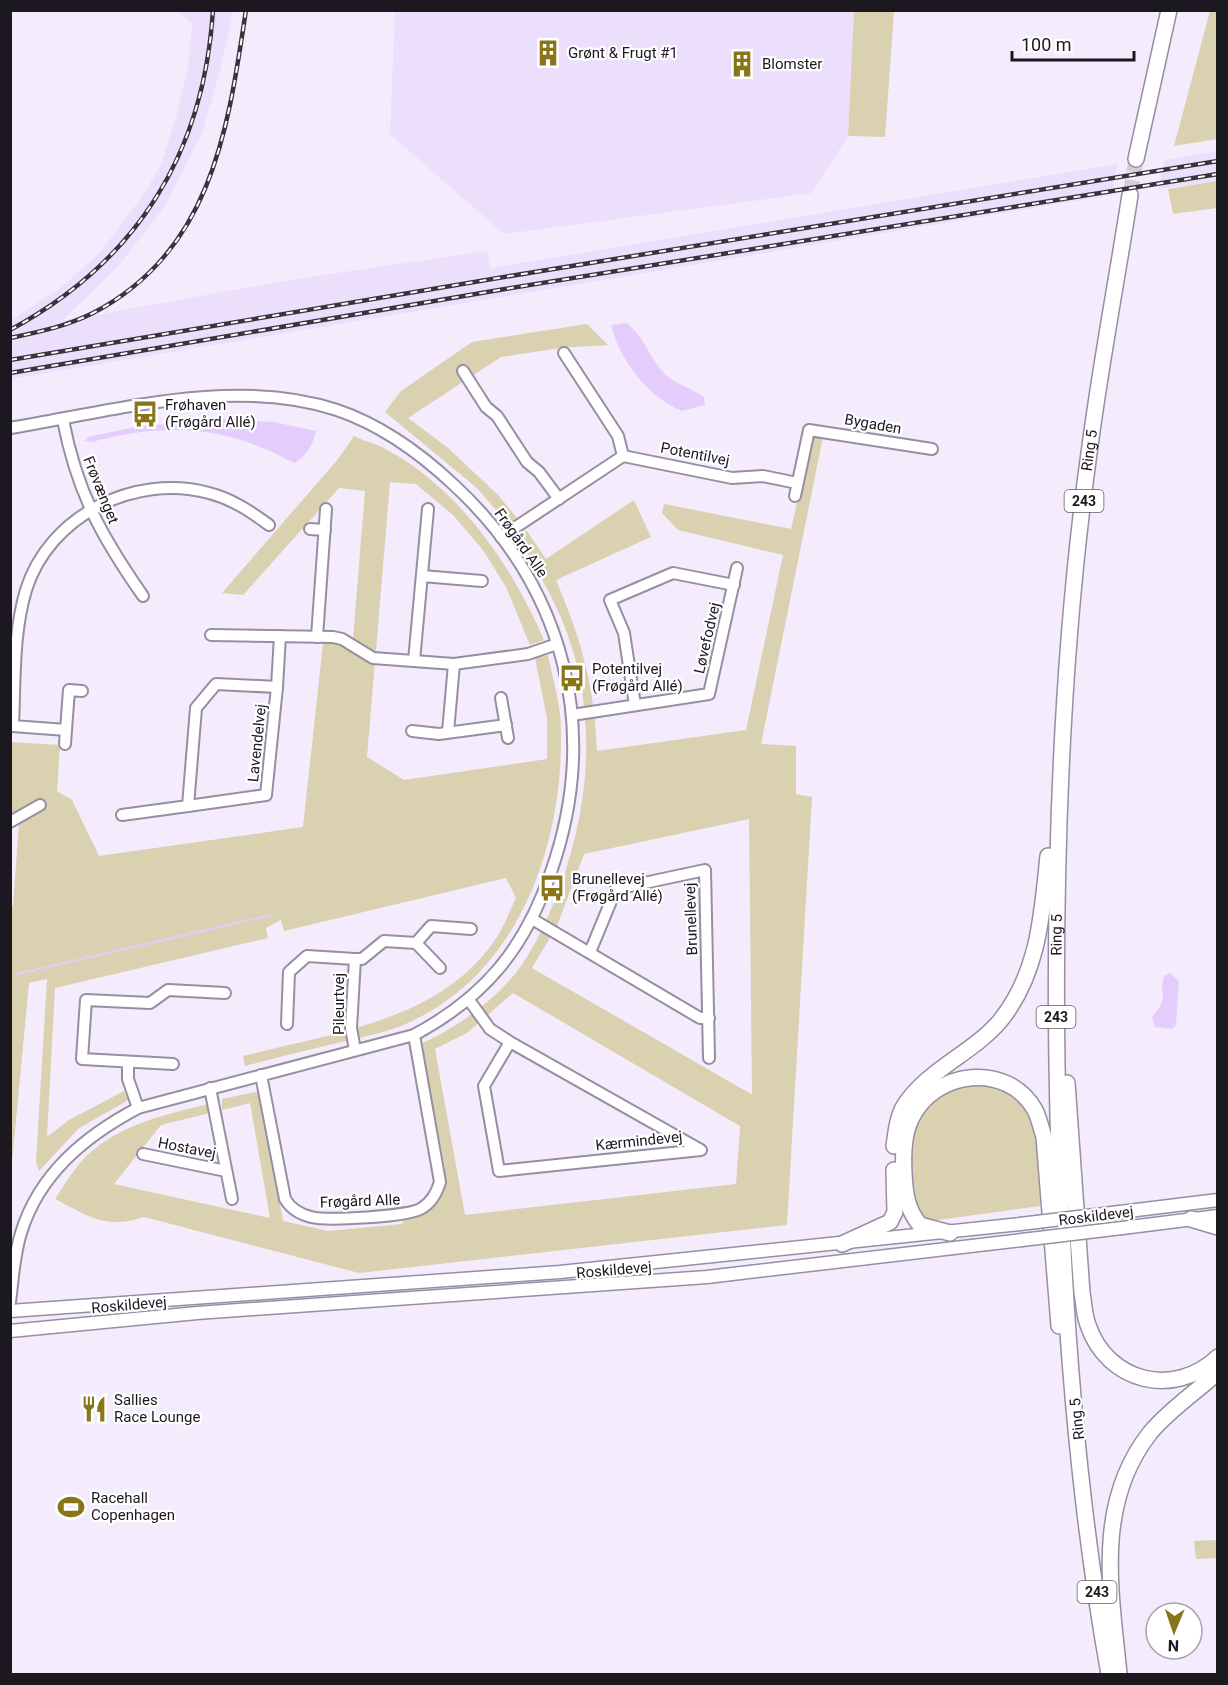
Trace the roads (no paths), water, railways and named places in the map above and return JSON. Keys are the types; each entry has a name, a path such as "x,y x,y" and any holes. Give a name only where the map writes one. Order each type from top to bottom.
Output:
{"highway":[{"path":"1136,159 1169,10"},
{"name":"Ring 5","path":"1109,1674 1086,1509 1070,1353 1059,1188 1057,847 1073,605 1089,447 1130,195"},
{"path":"842,1244 875,1231 890,1222 893,1217 894,1150 897,1125 904,1106 922,1086 968,1051 1000,1021 1018,994 1040,932 1049,851 1059,809"},
{"path":"1057,847 1064,899 1067,1072 1072,1182 1082,1293 1088,1325 1099,1347 1112,1362 1128,1374 1145,1380 1164,1382 1184,1379 1207,1367 1218,1357"},
{"path":"950,1233 920,1225 909,1209 903,1169 907,1129 916,1109 937,1088 964,1078 981,1077 1001,1081 1021,1093 1035,1111 1044,1137 1057,1311 1075,1471 1086,1509"},
{"path":"1191,1219 1218,1227"},
{"path":"1119,1674 1110,1547 1117,1498 1128,1469 1150,1434 1178,1404 1218,1372"}],"main road":[{"name":"Roskildevej","path":"10,1311 560,1272 950,1233 1218,1200"},
{"name":"Roskildevej","path":"10,1331 197,1313 696,1278 1218,1216"}],"street":[{"path":"501,537 623,456 618,436 576,361 564,353"},
{"path":"470,376 486,407 497,416 527,462 539,472 559,499"},
{"name":"Frøgård Alle","path":"10,428 214,395 271,396 321,406 358,419 398,439 435,467 471,500 526,572 546,607 566,672 572,715 574,767 559,850 532,919 500,969 469,1000 444,1019 414,1035 138,1108 87,1138 57,1168 28,1214 20,1235 10,1302"},
{"name":"Frøvænget","path":"63,420 69,450 89,510 143,596"},
{"name":"Bygaden","path":"797,483 809,430 932,449"},
{"name":"Potentilvej","path":"623,456 732,478 763,476 797,483"},
{"path":"795,496 797,483"},
{"path":"12,738 19,621 26,589 44,553 61,532 89,510 134,492 174,488 202,492 226,499 268,525"},
{"path":"317,637 326,509"},
{"path":"414,661 428,509"},
{"path":"310,529 325,530"},
{"name":"Løvefodvej","path":"572,715 709,694 737,568"},
{"name":"Løvefodvej","path":"635,705 624,633 610,600 673,573 734,585"},
{"path":"422,576 483,581"},
{"path":"211,635 342,639 373,658 454,664 528,654 557,644"},
{"name":"Lavendelvej","path":"122,815 266,795 280,636"},
{"path":"448,732 454,664"},
{"name":"Lavendelvej","path":"188,806 196,708 216,684 277,687"},
{"path":"65,744 69,690 82,691"},
{"path":"501,698 507,738"},
{"path":"412,731 448,732 506,725"},
{"path":"13,726 66,730"},
{"path":"10,822 40,805"},
{"name":"Brunellevej","path":"590,952 616,889 705,870 709,1058"},
{"path":"532,919 700,1018 709,1018"},
{"path":"440,968 416,943 431,926 471,929"},
{"name":"Pileurtvej","path":"286,1024 289,972 307,956 362,959 384,941 416,943"},
{"name":"Pileurtvej","path":"355,959 351,1028 355,1050"},
{"path":"173,1064 82,1059 86,1000 150,1003 168,990 225,993"},
{"name":"Kærmindevej","path":"469,1000 490,1029 510,1042 701,1150 499,1172 484,1086 510,1042"},
{"name":"Frøgård Alle","path":"261,1075 285,1199 289,1206 296,1212 325,1219 410,1213 421,1209 437,1192 441,1171 414,1035"},
{"path":"128,1062 128,1079 138,1108"},
{"name":"Hostavej","path":"210,1088 232,1199"},
{"name":"Hostavej","path":"143,1154 226,1171"}],"waterway":[{"path":"17,974 271,915"}],"tunnel":[{"path":"1130,195 1136,159"}],"railway":[{"path":"10,330 55,303 94,272 127,237 155,198 178,157 195,111 207,62 213,10"},
{"path":"10,338 63,325 93,313 133,287 165,256 189,221 207,183 221,142 231,99 246,10"},
{"path":"10,360 1218,161"},
{"path":"10,373 505,289 1218,174"}],"place":[{"name":"Grønt & Frugt #1","path":"548,53"},
{"name":"Blomster","path":"742,64"},
{"name":"Frøhaven (Frøgård Allé)","path":"145,414"},
{"name":"Potentilvej (Frøgård Allé)","path":"572,678"},
{"name":"Brunellevej (Frøgård Allé)","path":"552,888"},
{"name":"Sallies Race Lounge","path":"94,1409"},
{"name":"Racehall Copenhagen","path":"71,1507"}]}
